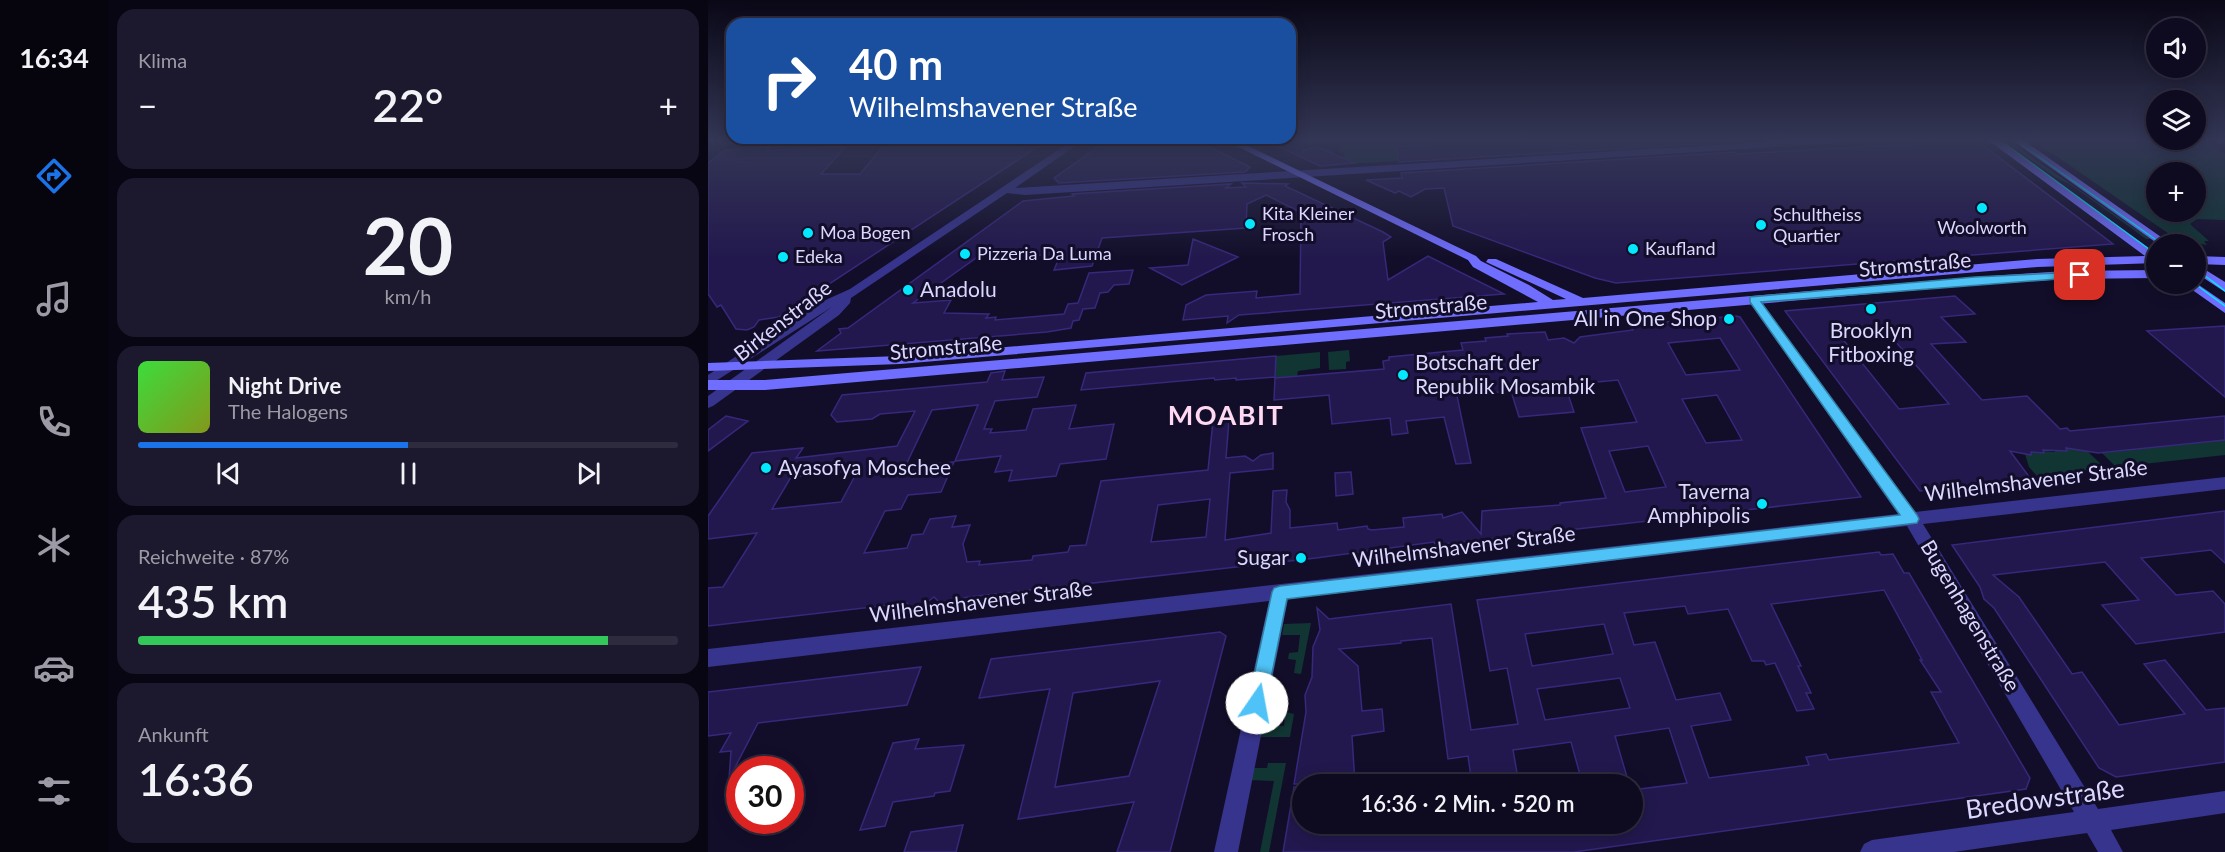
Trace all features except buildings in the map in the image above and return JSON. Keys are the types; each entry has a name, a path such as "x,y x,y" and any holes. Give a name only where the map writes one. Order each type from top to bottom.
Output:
{"main road":[{"path":"1312,180 1472,258 1477,264 1552,304 1560,316"},
{"path":"2048,180 2146,251"},
{"path":"2074,180 2151,234"},
{"path":"1472,258 1484,258 1584,308"},
{"name":"Stromstraße","path":"708,383 765,385 1560,316 1584,308 2037,263 2146,259"},
{"path":"2206,260 2225,261"},
{"name":"Stromstraße","path":"708,368 900,360 1552,304 1584,308 1754,300 2017,278 2146,274"},
{"path":"2206,276 2225,277"},
{"path":"2206,278 2225,288"},
{"path":"2204,294 2225,309"}],"street":[{"name":"Birkenstraße","path":"708,383 815,310 854,292 1022,180"},
{"path":"1007,190 1025,192 1224,180"},
{"name":"Birkenstraße","path":"708,404 834,312 854,292"},
{"name":"Bugenhagenstraße","path":"1754,300 1911,519 2111,852"},
{"name":"Wilhelmshavener Straße","path":"708,658 2225,483"},
{"path":"1226,852 1280,592"},
{"name":"Bredowstraße","path":"1872,852 2225,802"}],"green space":[{"path":"2061,180 2065,180 2146,236 2146,239"},
{"path":"2091,180 2146,180 2146,218"},
{"path":"2206,180 2225,180 2225,220 2206,219"},
{"path":"2152,222 2193,222 2190,224 2201,234 2169,234"},
{"path":"1349,350 1350,361 1346,362 1346,369 1329,370 1328,352"},
{"path":"1320,352 1320,368 1298,371 1297,376 1275,378 1276,356"},
{"path":"2225,440 2225,455 2116,467 2102,453"},
{"path":"2083,447 2105,468 2037,476 2029,467 2025,454 2031,455 2031,452 2055,452 2055,449"},
{"path":"1311,623 1301,674 1294,673 1296,660 1288,659 1289,653 1298,652 1300,635 1282,635 1284,624"},
{"path":"1279,710 1294,714 1290,737 1260,737 1262,726 1284,726 1285,717 1279,717"},
{"path":"1268,763 1286,763 1269,852 1260,852 1274,781 1250,780 1253,768 1267,768"}],"tram line":[{"path":"2054,180 2146,247"},
{"path":"2071,180 2148,234"},
{"path":"2206,277 2225,291"},
{"path":"2206,292 2225,306"}],"place":[{"name":"Woolworth","path":"1982,208"},
{"name":"Kita Kleiner Frosch","path":"1250,224"},
{"name":"Schultheiss Quartier","path":"1761,225"},
{"name":"Moa Bogen","path":"808,233"},
{"name":"Kaufland","path":"1633,249"},
{"name":"Pizzeria Da Luma","path":"965,254"},
{"name":"Edeka","path":"783,257"},
{"name":"Anadolu","path":"908,290"},
{"name":"Brooklyn Fitboxing","path":"1871,309"},
{"name":"All in One Shop","path":"1729,319"},
{"name":"Botschaft der Republik Mosambik","path":"1403,375"},
{"name":"Ayasofya Moschee","path":"766,468"},
{"name":"Taverna Amphipolis","path":"1762,504"},
{"name":"Sugar","path":"1301,558"}],"district":[{"name":"MOABIT","path":"1226,416"}],"route":[{"path":"1257,703 1280,592 1911,519 1754,300 1975,281 2080,275"}]}
